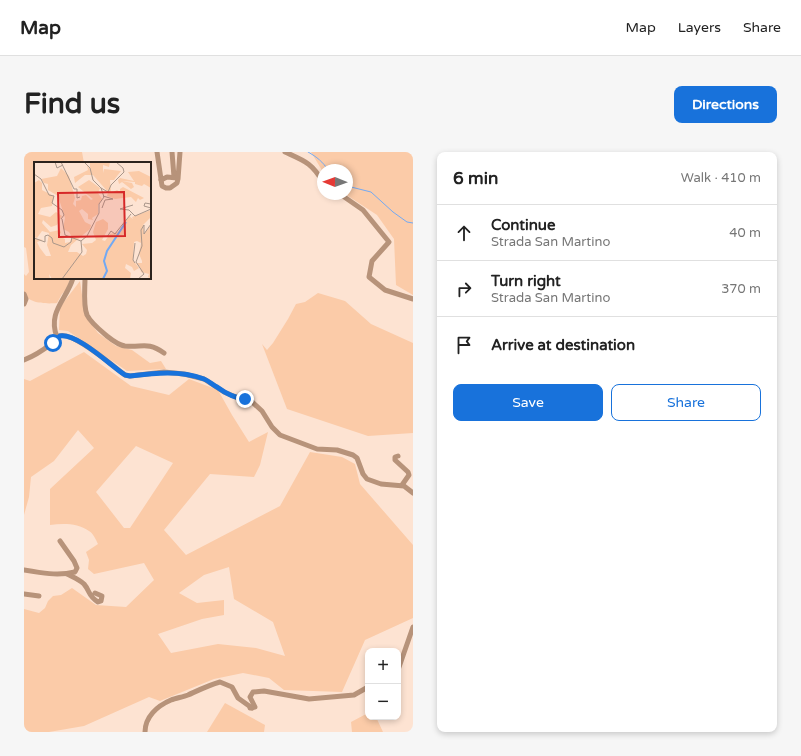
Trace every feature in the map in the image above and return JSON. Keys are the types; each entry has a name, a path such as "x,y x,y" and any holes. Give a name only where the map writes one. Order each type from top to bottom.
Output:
{"street":[{"path":"157,152 162,186 166,188 170,188 177,183 172,152"},
{"path":"176,178 180,152"},
{"path":"285,152 309,164 317,172"},
{"path":"161,180 167,177 176,178"},
{"path":"349,200 363,210 389,242 372,261 369,277 385,290 413,299"},
{"path":"24,360 44,350 53,343 57,337 55,328 56,312 59,304 68,292 73,279"},
{"path":"85,279 86,314 93,324 114,342 120,345 147,345 164,353"},
{"path":"24,294 26,299 24,304"},
{"path":"57,337 66,336 76,340 125,375 130,376 164,372 184,374 204,379 224,392 238,398 250,400 262,411 272,427 280,435 317,448 337,450 353,455 357,458 363,474 367,479 381,484 402,485 407,487 413,493"},
{"path":"398,456 395,457 395,460 408,472 409,476 402,485"},
{"path":"24,570 45,574 67,574 75,572 77,568 74,561 60,542"},
{"path":"67,574 85,585 91,598 98,602 101,601 102,596 95,593"},
{"path":"24,594 38,596"},
{"path":"401,661 413,627"},
{"path":"145,732 147,718 158,707 170,700 187,696 201,688 220,682 232,687 238,698 251,708 255,707 250,697 253,692 276,692 309,698 354,695 365,689"}],"shaded area":[{"path":"24,152 82,152 84,162 34,162 34,279 70,279 67,289 57,303 33,301 26,295 24,291 24,274 26,276 29,272 26,248 24,247"},
{"path":"311,152 413,152 413,295 396,285 394,239 377,215 353,199 353,164 318,164"},
{"path":"80,281 85,315 98,333 116,346 132,350 150,363 161,361 166,369 127,371 68,331 59,330 60,307"},
{"path":"318,293 345,301 371,324 413,343 413,433 368,436 287,409 262,344 267,350 273,343 296,304 305,302"},
{"path":"84,352 131,386 169,395 189,379 218,390 249,442 268,432 260,465 254,477 210,474 164,530 186,555 280,506 310,452 342,457 355,464 360,484 413,545 413,618 365,640 342,692 284,690 269,678 243,673 214,679 160,701 149,697 84,726 49,732 24,732 24,609 39,613 45,608 48,601 53,596 61,595 72,588 96,605 126,607 154,580 144,563 94,574 88,569 89,560 86,552 98,544 92,533 85,528 75,525 50,525 50,489 94,448 78,430 54,461 31,477 29,497 24,515 24,379 30,381","holes":["136,446 173,463 130,528 124,528 96,492","229,567 234,599 273,622 285,656 256,648 218,644 171,653 158,634 202,619 224,615 224,600 197,603 179,593 204,575"]},
{"path":"225,703 265,725 264,732 207,732"},
{"path":"365,715 365,720 377,720 383,732 352,732 351,722"}],"waterway":[{"path":"308,152 323,164"},
{"path":"353,188 371,192 393,212 407,222 413,223"}],"route":[{"path":"53,343 57,337 62,335 72,338 87,346 125,375 130,376 164,372 184,374 204,379 224,392 238,398 245,399"}]}
